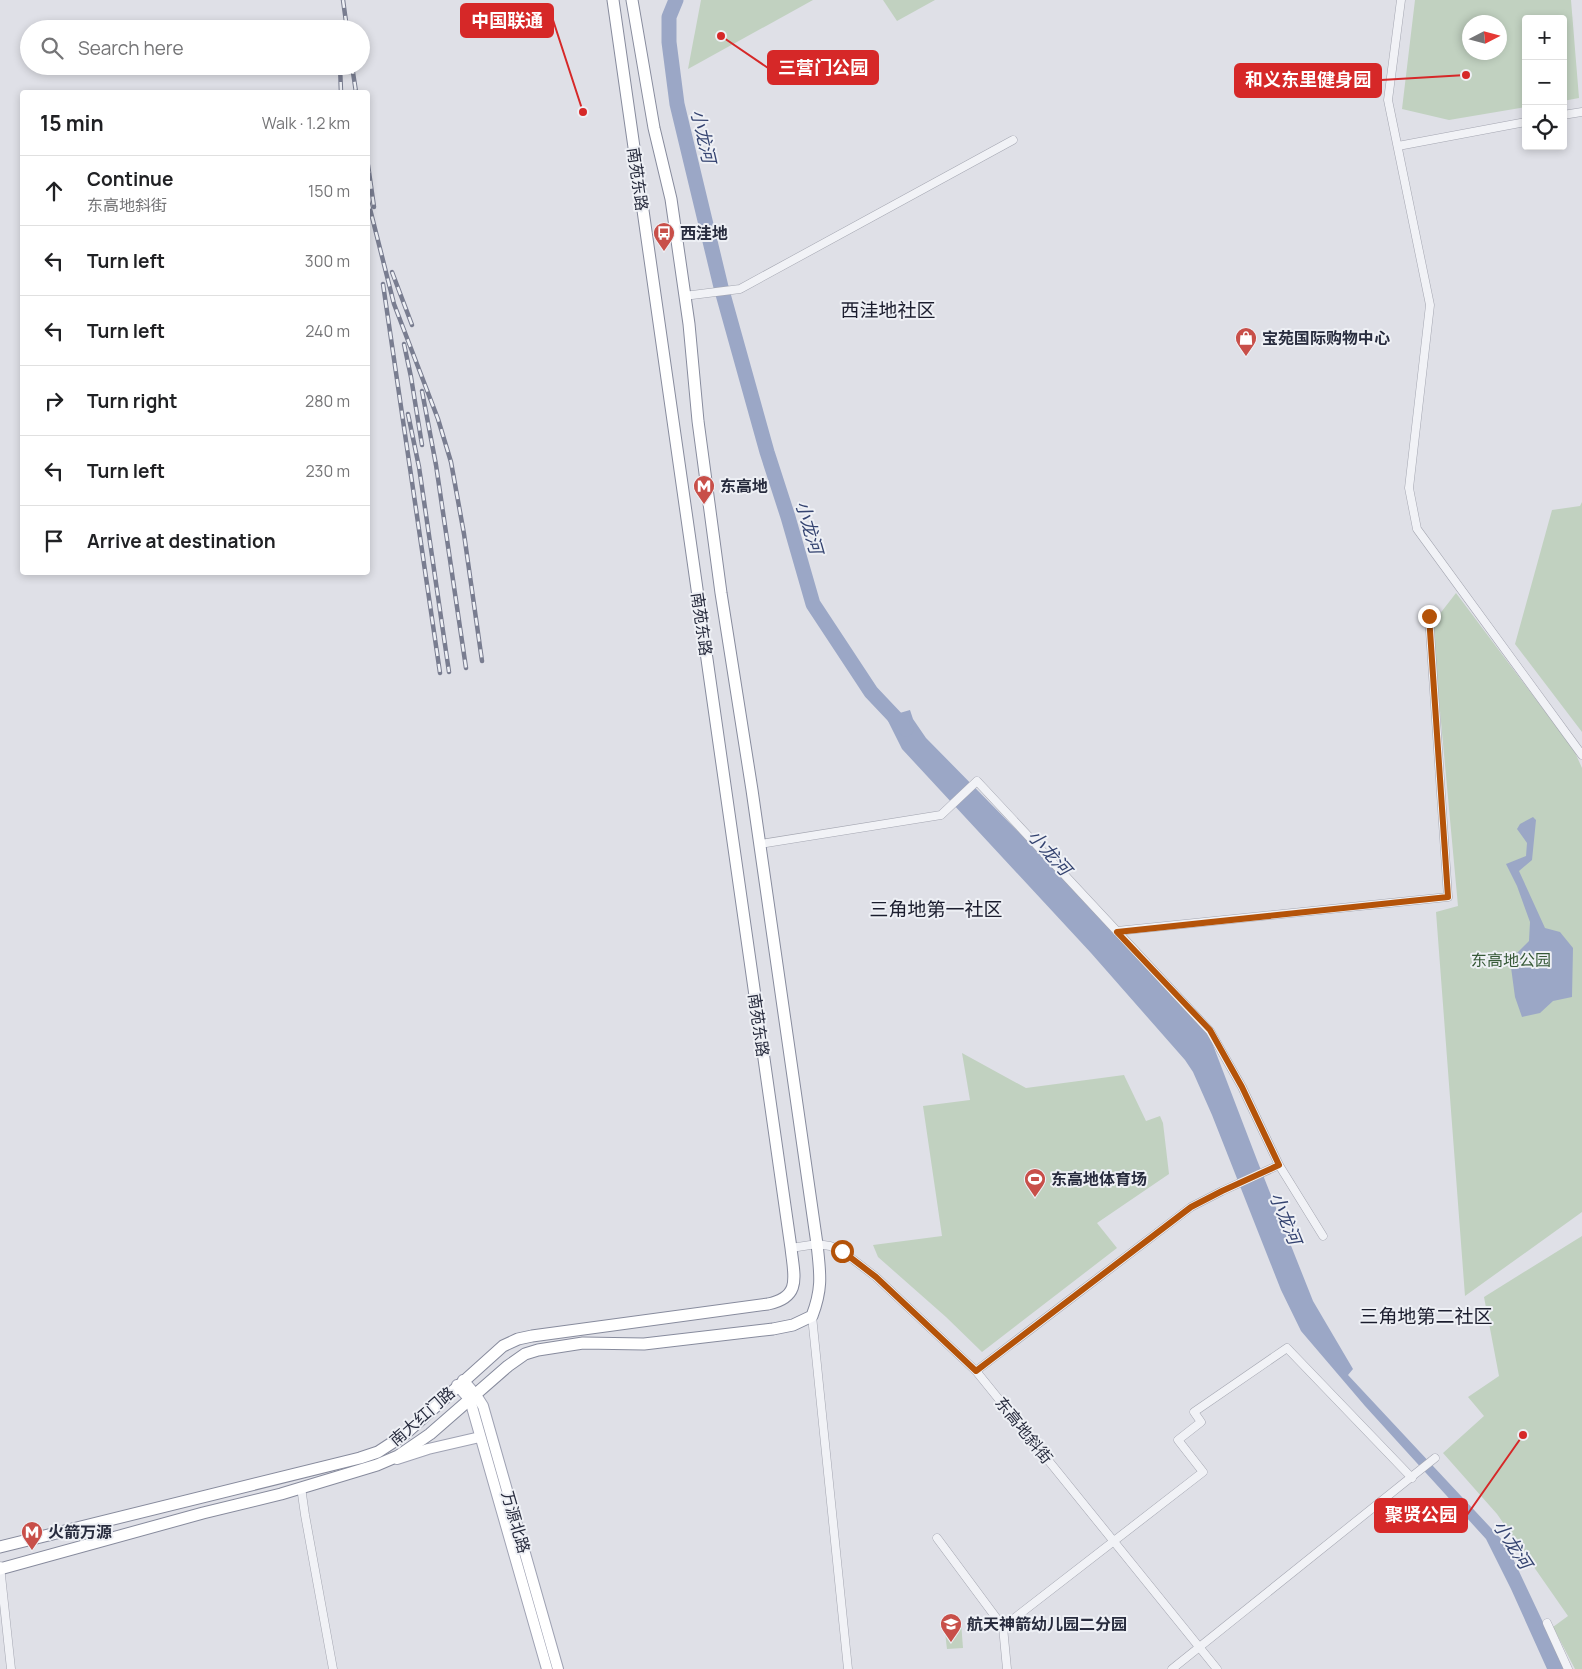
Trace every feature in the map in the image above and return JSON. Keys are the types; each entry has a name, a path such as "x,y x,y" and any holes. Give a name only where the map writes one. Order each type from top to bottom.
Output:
{"highway":[{"name":"南苑东路","path":"613,0 792,1248"},
{"name":"南苑东路","path":"632,0 654,128 672,199 689,324 698,421 721,593 760,844 817,1244"},
{"path":"812,1316 818,1299 821,1281 817,1244"},
{"name":"南大红门路","path":"0,1547 378,1452 404,1435 503,1346 518,1339 780,1301 790,1294 794,1282 792,1248"},
{"name":"南大红门路","path":"0,1568 262,1499 377,1465 408,1450 430,1434 508,1366 525,1354 538,1350 583,1344 644,1344 773,1329 793,1325 812,1316"}],"main road":[{"path":"460,1383 473,1397"},
{"name":"万源北路","path":"473,1397 480,1437 547,1669"},
{"name":"万源北路","path":"473,1397 482,1406 558,1669"},
{"path":"377,1465 428,1449 480,1437"}],"street":[{"path":"1401,0 1388,100 1430,305 1409,488 1417,529 1582,756"},
{"path":"1567,114 1582,112"},
{"path":"1398,146 1522,123"},
{"path":"684,296 740,289 1013,140"},
{"path":"1117,932 1448,897 1429,616"},
{"path":"760,844 941,815 977,781 1210,1030 1242,1087 1275,1167 1323,1236"},
{"path":"976,1371 1191,1207 1275,1167"},
{"name":"东高地斜街","path":"792,1248 817,1244 830,1246 842,1251 876,1277 976,1371 1217,1669"},
{"path":"812,1316 848,1669"},
{"path":"1003,1627 1203,1472 1178,1440 1201,1422 1194,1412 1287,1348 1414,1476"},
{"path":"1172,1669 1435,1458"},
{"path":"301,1488 333,1669"},
{"path":"937,1538 1003,1627 1007,1669"},
{"path":"0,1568 11,1669"},
{"path":"1547,1623 1568,1669"}],"green space":[{"path":"701,0 813,0 688,69"},
{"path":"883,0 935,0 897,21"},
{"path":"1415,0 1571,0 1579,98 1567,100 1567,15 1522,15 1522,108 1449,120 1402,109"},
{"path":"1582,502 1582,732 1515,644 1552,510 1580,506"},
{"name":"东高地公园","path":"1456,593 1574,750 1582,768 1582,1212 1465,1296 1436,912 1458,906 1432,624"},
{"name":"东高地体育场","path":"962,1053 1026,1088 1124,1075 1146,1121 1160,1116 1163,1123 1169,1174 1097,1223 1117,1248 982,1352 946,1317 878,1257 873,1245 942,1236 923,1106 970,1100"},
{"path":"1582,1236 1582,1669 1575,1669 1553,1627 1568,1616 1497,1514 1443,1453 1484,1416 1468,1397 1499,1376 1484,1297"},
{"path":"961,1622 963,1648 947,1649 944,1624"}],"water":[{"path":"910,710 913,719 926,738 1059,873 1208,1032 1313,1301 1353,1369 1348,1375 1504,1542 1565,1669 1547,1669 1486,1539 1365,1406 1301,1331 1281,1290 1212,1115 1193,1072 1185,1060 1091,953 902,749 886,717"},
{"path":"1533,817 1536,820 1532,860 1519,871 1545,928 1560,932 1573,948 1572,997 1553,1001 1540,1013 1522,1017 1515,997 1510,960 1529,941 1530,922 1517,886 1506,864 1526,856 1527,843 1517,829 1520,824"}],"waterway":[{"name":"小龙河","path":"676,0 669,17 669,42 677,104 721,287 767,452 813,604 871,692 906,729"}],"railway":[{"path":"343,0 346,20"},
{"path":"340,75 341,90"},
{"path":"353,75 356,90"},
{"path":"370,179 374,207"},
{"path":"370,209 394,304 438,419 451,462 464,534 482,661"},
{"path":"392,272 412,325"},
{"path":"383,284 440,673"},
{"path":"404,344 422,445"},
{"path":"422,391 436,465 466,668"},
{"path":"408,414 419,467 449,672"}],"place":[{"name":"三营门公园","path":"721,36"},
{"name":"和义东里健身园","path":"1466,75"},
{"name":"中国联通","path":"583,112"},
{"name":"西洼地","path":"664,252"},
{"name":"宝苑国际购物中心","path":"1246,357"},
{"name":"东高地","path":"704,505"},
{"name":"东高地体育场","path":"1035,1198"},
{"name":"聚贤公园","path":"1523,1435"},
{"name":"火箭万源","path":"32,1551"},
{"name":"航天神箭幼儿园二分园","path":"951,1643"}],"district":[{"name":"西洼地社区","path":"888,310"},
{"name":"三角地第一社区","path":"936,909"},
{"name":"三角地第二社区","path":"1426,1316"}],"route":[{"path":"842,1251 876,1277 976,1371 1191,1207 1279,1165 1242,1087 1210,1030 1117,932 1448,897 1429,616"}]}
